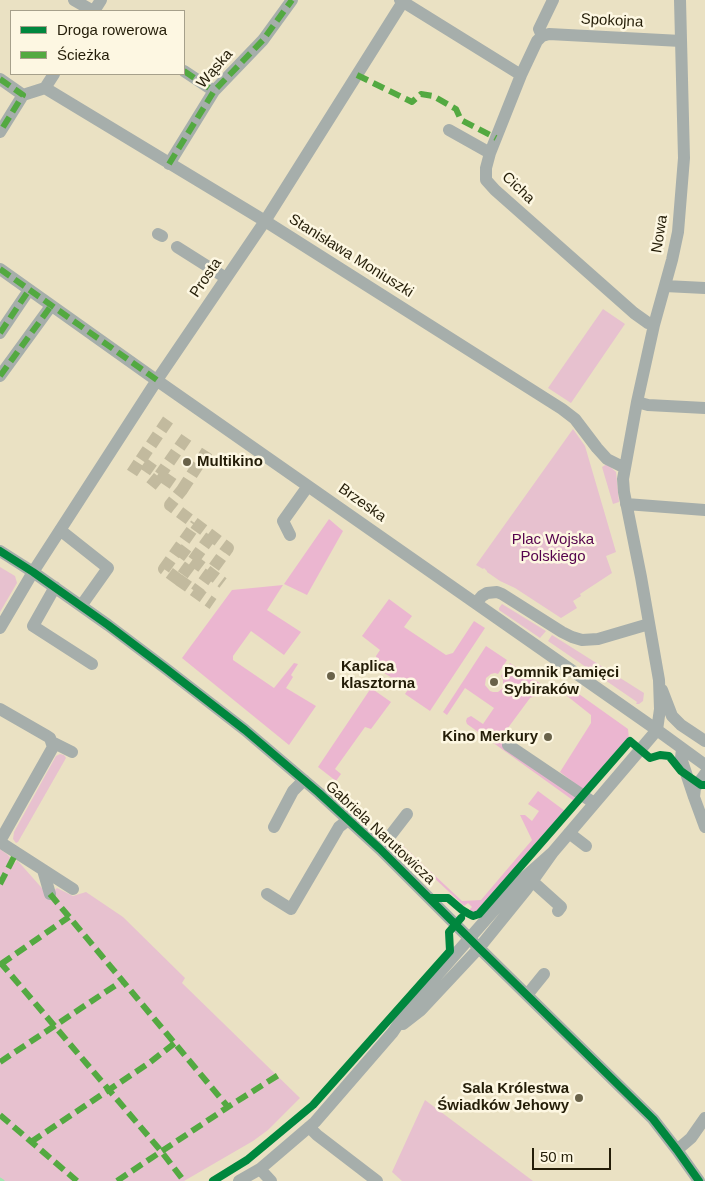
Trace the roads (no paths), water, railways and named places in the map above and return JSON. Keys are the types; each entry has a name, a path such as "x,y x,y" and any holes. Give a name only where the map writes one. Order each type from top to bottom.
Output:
{"street":[{"path":"74,0 91,10"},
{"name":"Wąska","path":"169,164 214,92 262,40 292,0"},
{"name":"Cicha","path":"553,0 539,29 542,36 536,41 490,153 486,168 486,180 640,318 654,325"},
{"name":"Nowa","path":"625,468 654,325 678,232 684,169 680,0"},
{"path":"402,1 521,75"},
{"name":"Prosta","path":"0,628 33,572 157,380 265,221 402,1"},
{"name":"Spokojna","path":"542,36 549,34 681,41"},
{"path":"185,72 214,92"},
{"path":"0,132 23,95 45,88 53,75"},
{"path":"0,79 23,95"},
{"name":"Stanisława Moniuszki","path":"45,88 265,221 562,409 575,420 607,459 625,468"},
{"path":"449,130 490,153"},
{"path":"177,246 226,278"},
{"name":"Brzeska","path":"0,269 705,765"},
{"path":"665,286 705,288"},
{"path":"0,333 29,290"},
{"path":"0,376 51,306"},
{"path":"637,402 648,405 705,408"},
{"path":"393,1032 421,1010 479,948 569,832 657,730 660,709 659,680 624,492 623,479 625,468"},
{"path":"290,535 283,521 308,486"},
{"path":"626,504 705,510"},
{"path":"60,530 108,568 81,606"},
{"name":"Gabriela Narutowicza","path":"0,551 55,587 159,663 245,730 304,780 380,849 653,1119 699,1181"},
{"path":"55,587 33,626 92,664"},
{"path":"476,603 487,593 497,592 562,632 582,640 598,639 649,624"},
{"path":"659,680 672,716 681,726 705,741"},
{"path":"0,709 47,736 52,742 72,752"},
{"path":"52,742 52,750 0,842 73,889"},
{"path":"508,745 594,803"},
{"path":"682,749 681,758 705,827"},
{"path":"694,797 695,788 705,774"},
{"path":"274,827 293,791 304,780"},
{"path":"380,849 407,814"},
{"path":"267,894 291,909 339,827 348,820"},
{"path":"569,832 586,846"},
{"path":"239,1181 260,1169 322,1114 393,1032 411,1005 517,884 553,852"},
{"path":"44,870 50,894"},
{"path":"532,882 552,888"},
{"path":"532,882 542,902"},
{"path":"532,882 563,906"},
{"path":"526,995 544,974"},
{"path":"677,1150 691,1138 705,1118"},
{"path":"309,1127 377,1181"},
{"path":"260,1169 271,1181"}],"tunnel":[{"path":"168,420 140,461 160,475 188,435"},
{"path":"182,490 207,451"},
{"path":"132,473 140,461"},
{"path":"151,486 160,475 182,490 170,505 228,548 196,592"},
{"path":"179,580 164,569 196,524"},
{"path":"211,536 179,580 213,604"},
{"path":"178,549 223,583"}],"place":[{"name":"Multikino","path":"187,462"},
{"name":"Kaplica klasztorna","path":"331,676"},
{"name":"Pomnik Pamięci Sybiraków","path":"494,682"},
{"name":"Kino Merkury","path":"548,737"},
{"name":"Sala Królestwa Świadków Jehowy","path":"579,1098"}],"park label":[{"name":"Plac Wojska Polskiego","path":"553,548"}]}
